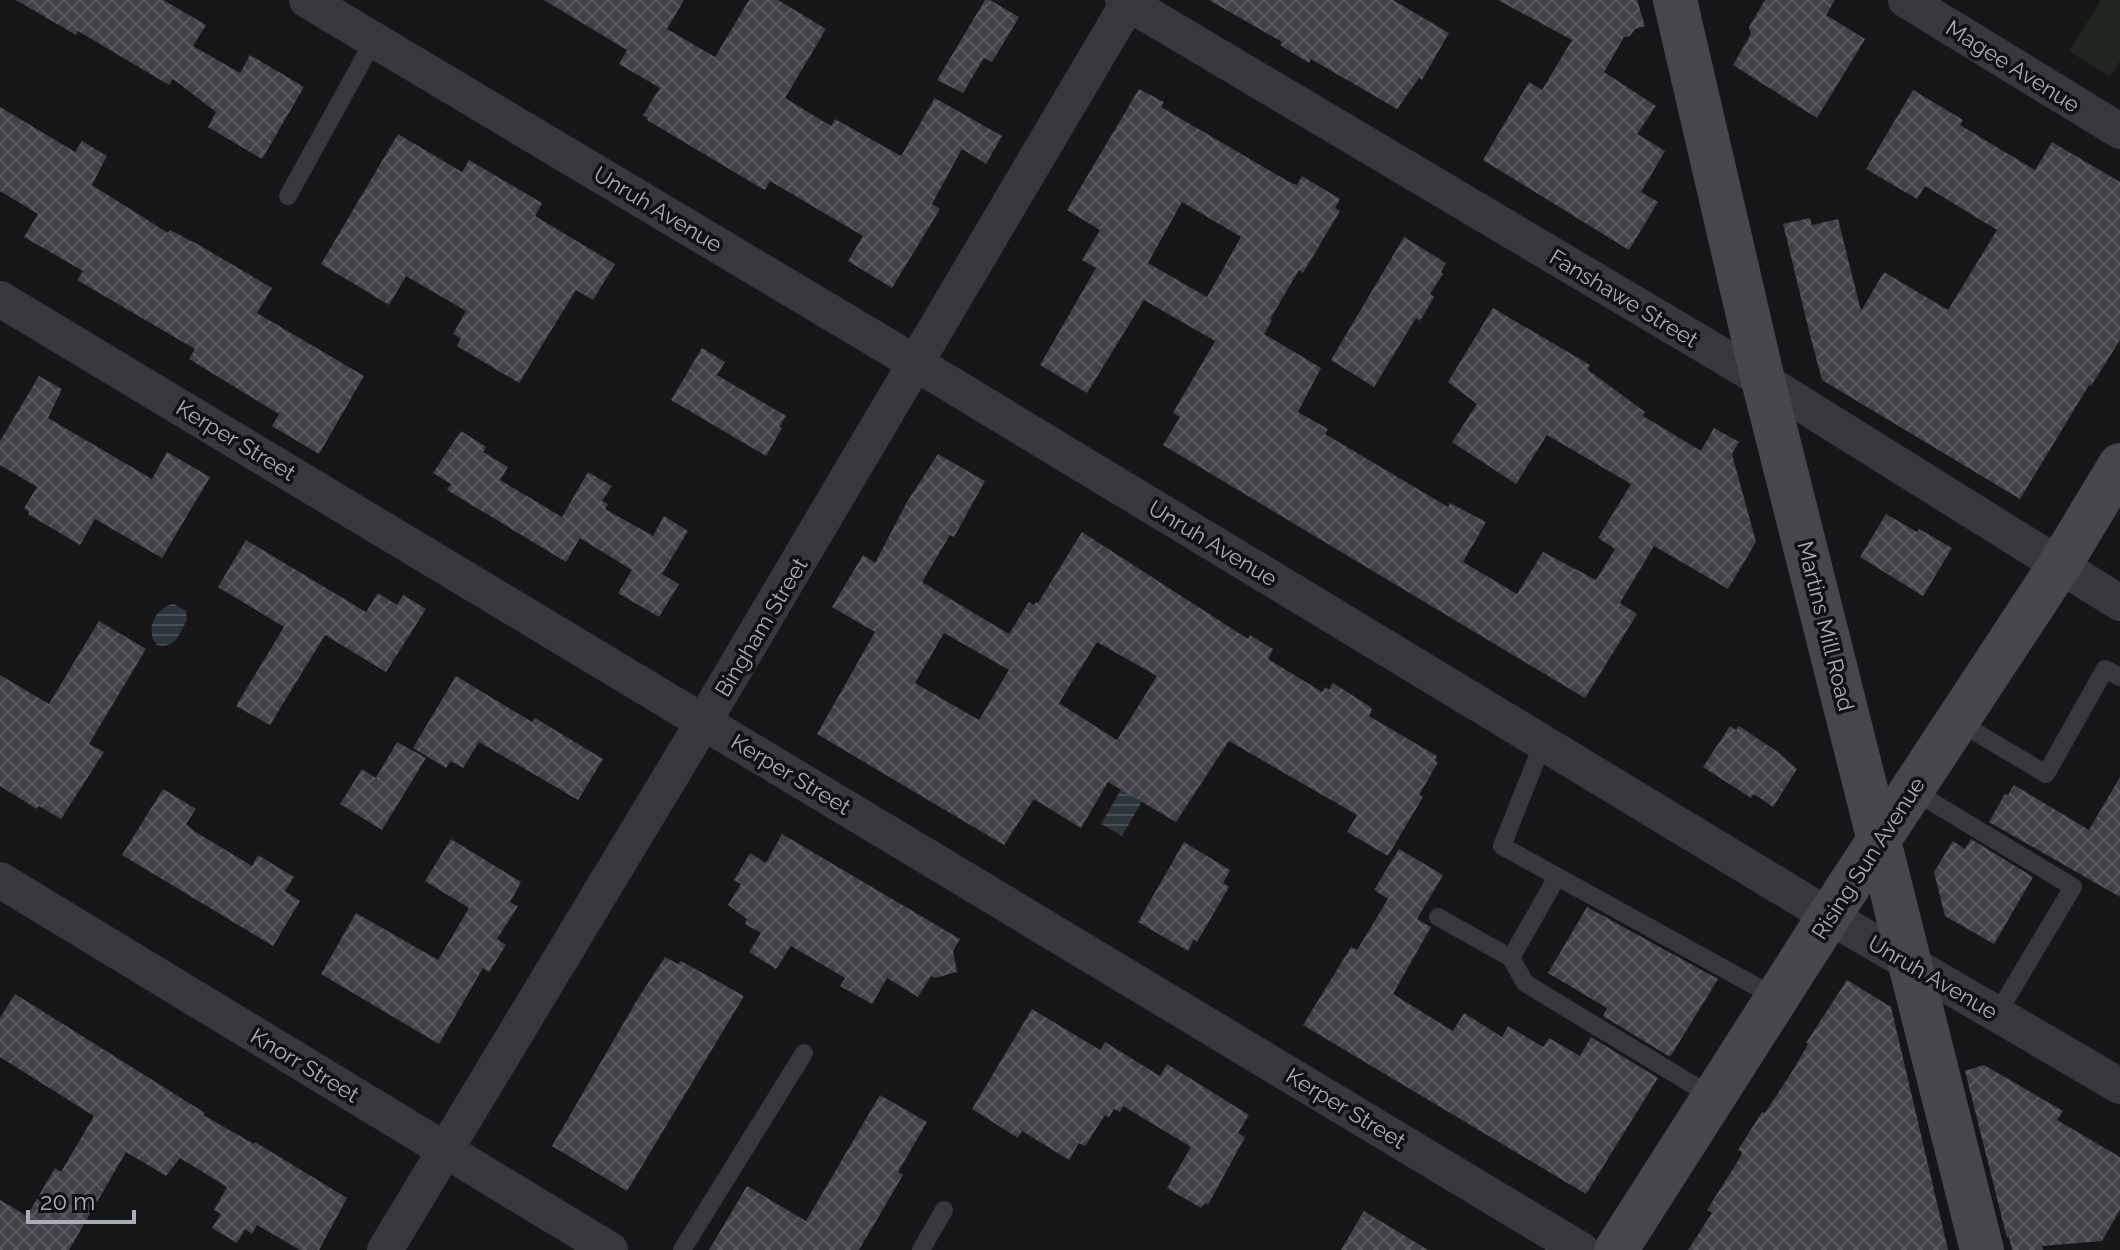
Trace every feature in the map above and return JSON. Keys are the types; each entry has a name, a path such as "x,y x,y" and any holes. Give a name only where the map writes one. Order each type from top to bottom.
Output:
{"street":[{"name":"Unruh Avenue","path":"307,0 917,364 1829,916 2120,1086"},
{"name":"Martins Mill Road","path":"1675,0 1763,380 1982,1250"},
{"name":"Magee Avenue","path":"1906,0 2120,131"},
{"name":"Fanshawe Street","path":"1127,1 1763,380 2120,603"},
{"name":"Bingham Street","path":"385,1250 917,364 1127,1"},
{"name":"Kerper Street","path":"0,299 1581,1250"},
{"name":"Rising Sun Avenue","path":"1616,1250 1829,916 2059,566 2120,465"},
{"name":"Knorr Street","path":"0,880 600,1247"}],"lane":[{"path":"288,196 374,40"},
{"path":"1957,721 2046,774 2105,669 2120,677"},
{"path":"1543,743 1502,846 1777,998"},
{"path":"1912,790 2073,887 1997,1014"},
{"path":"1511,958 1557,877"},
{"path":"1438,917 1511,958 1525,983 1713,1097"},
{"path":"682,1250 804,1053"},
{"path":"921,1250 944,1210"}],"shaded area":[{"path":"2101,0 2120,0 2120,61 2110,77 2069,51"},
{"path":"174,604 186,611 187,620 173,643 157,645 152,633 154,620 162,609"},
{"path":"1127,779 1148,791 1122,836 1101,824"}],"building":[{"path":"16,0 163,0 206,25 193,46 240,73 250,55 304,87 262,159 208,127 216,112 173,79 169,85 78,31 76,35"},
{"path":"544,0 684,0 667,29 715,57 749,0 778,0 826,29 785,98 831,126 835,119 901,156 935,98 1002,136 986,164 962,149 932,204 940,209 892,288 848,261 863,236 770,181 765,190 647,120 643,115 660,88 619,64 627,50"},
{"path":"985,0 1019,17 992,62 984,58 963,93 937,80"},
{"path":"1209,0 1393,0 1449,33 1422,80 1419,78 1397,109 1311,59 1309,63 1280,45 1282,42"},
{"path":"1498,0 1637,0 1645,26 1624,37 1604,72 1656,106 1637,134 1665,151 1641,192 1658,202 1629,250 1483,160 1529,82 1542,90 1572,40"},
{"path":"1765,0 1835,0 1826,15 1865,39 1817,118 1733,65 1751,34 1749,27"},
{"path":"1139,89 1164,102 1161,107 1291,183 1297,185 1302,176 1340,199 1335,208 1340,211 1303,273 1299,270 1264,334 1321,368 1298,412 1328,429 1325,434 1448,507 1450,503 1486,522 1463,562 1517,594 1543,552 1596,580 1615,549 1598,538 1631,484 1547,435 1516,484 1452,442 1477,404 1448,382 1493,308 1590,365 1588,370 1645,412 1643,416 1701,451 1714,428 1739,442 1732,454 1756,542 1728,589 1654,546 1620,603 1637,614 1585,698 1163,445 1180,417 1173,413 1215,341 1144,300 1087,393 1040,365 1096,268 1082,260 1100,230 1067,210","holes":["1182,202 1241,237 1207,297 1148,263"]},
{"path":"1913,90 1963,120 1960,125 2035,170 2052,142 2120,182 2120,340 2020,499 1822,380 1810,335 1783,224 1810,218 1812,225 1838,219 1861,311 1884,272 1948,310 1997,230 1925,186 1917,199 1866,169"},
{"path":"0,107 75,152 82,141 107,156 92,185 168,233 170,230 199,245 272,288 257,313 364,376 319,454 272,426 279,414 189,359 195,349 77,280 83,271 24,237 38,214 0,191"},
{"path":"398,134 462,172 469,160 542,203 535,216 615,264 593,300 576,290 519,383 457,346 461,338 453,334 466,311 406,276 389,305 321,264"},
{"path":"1404,237 1446,263 1430,294 1434,297 1420,321 1416,318 1374,387 1331,360"},
{"path":"702,348 725,362 717,375 786,416 766,456 671,400"},
{"path":"39,376 62,389 48,418 152,479 167,452 210,477 162,558 95,519 80,545 28,514 24,508 37,487 0,465 0,441"},
{"path":"461,431 486,447 483,452 508,467 500,480 562,517 588,472 612,486 602,501 608,504 605,509 653,536 664,516 688,531 662,574 679,584 659,617 618,593 632,570 580,538 566,562 447,490 451,484 433,473"},
{"path":"938,454 985,481 954,537 950,535 922,582 1009,634 1029,602 1034,605 1038,603 1082,532 1248,639 1250,635 1273,649 1268,659 1322,692 1325,687 1329,690 1333,683 1369,706 1372,710 1369,716 1437,756 1435,760 1438,762 1419,795 1423,797 1388,856 1347,832 1357,815 1229,741 1176,822 1108,782 1081,828 1034,799 1004,845 817,734 875,632 832,607 863,555 875,563 907,502","holes":["944,633 1009,670 979,720 915,683","1097,642 1157,676 1117,740 1059,703"]},
{"path":"1886,514 1952,548 1923,596 1860,557"},
{"path":"246,540 366,612 378,593 397,605 403,595 426,609 386,672 325,635 270,725 236,706 284,627 218,587"},
{"path":"99,621 146,649 89,744 104,752 61,819 39,806 37,809 0,786 0,675 49,704"},
{"path":"456,676 532,722 535,718 603,759 578,800 479,742 463,768 451,761 446,768 413,748"},
{"path":"1730,726 1736,730 1739,726 1797,769 1773,807 1754,794 1751,798 1703,767"},
{"path":"397,742 426,758 382,830 340,804 362,769 376,778"},
{"path":"2120,777 2120,897 1989,822 2005,794 2008,795 2014,785 2089,830"},
{"path":"163,789 196,809 186,824 194,831 252,866 258,855 294,877 285,891 300,901 273,946 122,855"},
{"path":"782,834 960,939 953,951 957,972 935,978 931,976 918,997 887,978 872,1004 840,986 845,978 791,946 776,969 749,952 761,933 745,924 747,919 728,905 741,884 734,880 750,853 766,863"},
{"path":"451,839 521,882 510,902 518,906 497,939 506,945 489,972 483,968 439,1044 321,974 356,913 438,960 469,908 425,881"},
{"path":"1971,839 2033,877 1994,944 1945,916 1934,872 1953,841 1965,849"},
{"path":"1184,842 1230,870 1223,883 1229,887 1197,942 1194,939 1188,951 1138,922"},
{"path":"1399,849 1443,875 1417,919 1431,927 1393,994 1453,1031 1464,1013 1502,1037 1508,1026 1543,1047 1549,1038 1580,1056 1591,1037 1658,1078 1586,1194 1303,1025 1351,947 1357,950 1388,899 1374,890"},
{"path":"1587,907 1718,979 1670,1057 1603,1016 1607,1008 1548,973"},
{"path":"665,957 678,964 681,961 744,996 627,1191 552,1146"},
{"path":"1847,980 1891,1007 1948,1250 1688,1250 1712,1213 1707,1210 1741,1156 1742,1152 1738,1150 1795,1067 1806,1043"},
{"path":"15,994 205,1113 203,1115 255,1142 347,1198 319,1250 300,1250 257,1225 252,1234 245,1229 237,1243 212,1228 221,1214 214,1210 227,1187 180,1158 166,1176 126,1152 69,1250 0,1250 0,1200 27,1216 55,1168 61,1172 94,1116 0,1057 0,1018"},
{"path":"1032,1009 1100,1050 1105,1042 1160,1076 1167,1064 1249,1115 1238,1133 1245,1137 1208,1205 1205,1203 1201,1208 1167,1188 1191,1147 1123,1106 1120,1112 1114,1109 1109,1117 1105,1115 1085,1146 1079,1143 1069,1160 1022,1131 1018,1138 972,1109"},
{"path":"1984,1065 2063,1111 2057,1120 2120,1157 2120,1210 2102,1241 2042,1246 2043,1250 2012,1250 1965,1071"},
{"path":"880,1095 927,1122 898,1172 903,1175 859,1250 709,1250 747,1186 806,1221"},
{"path":"1364,1211 1428,1250 1341,1250"}]}
